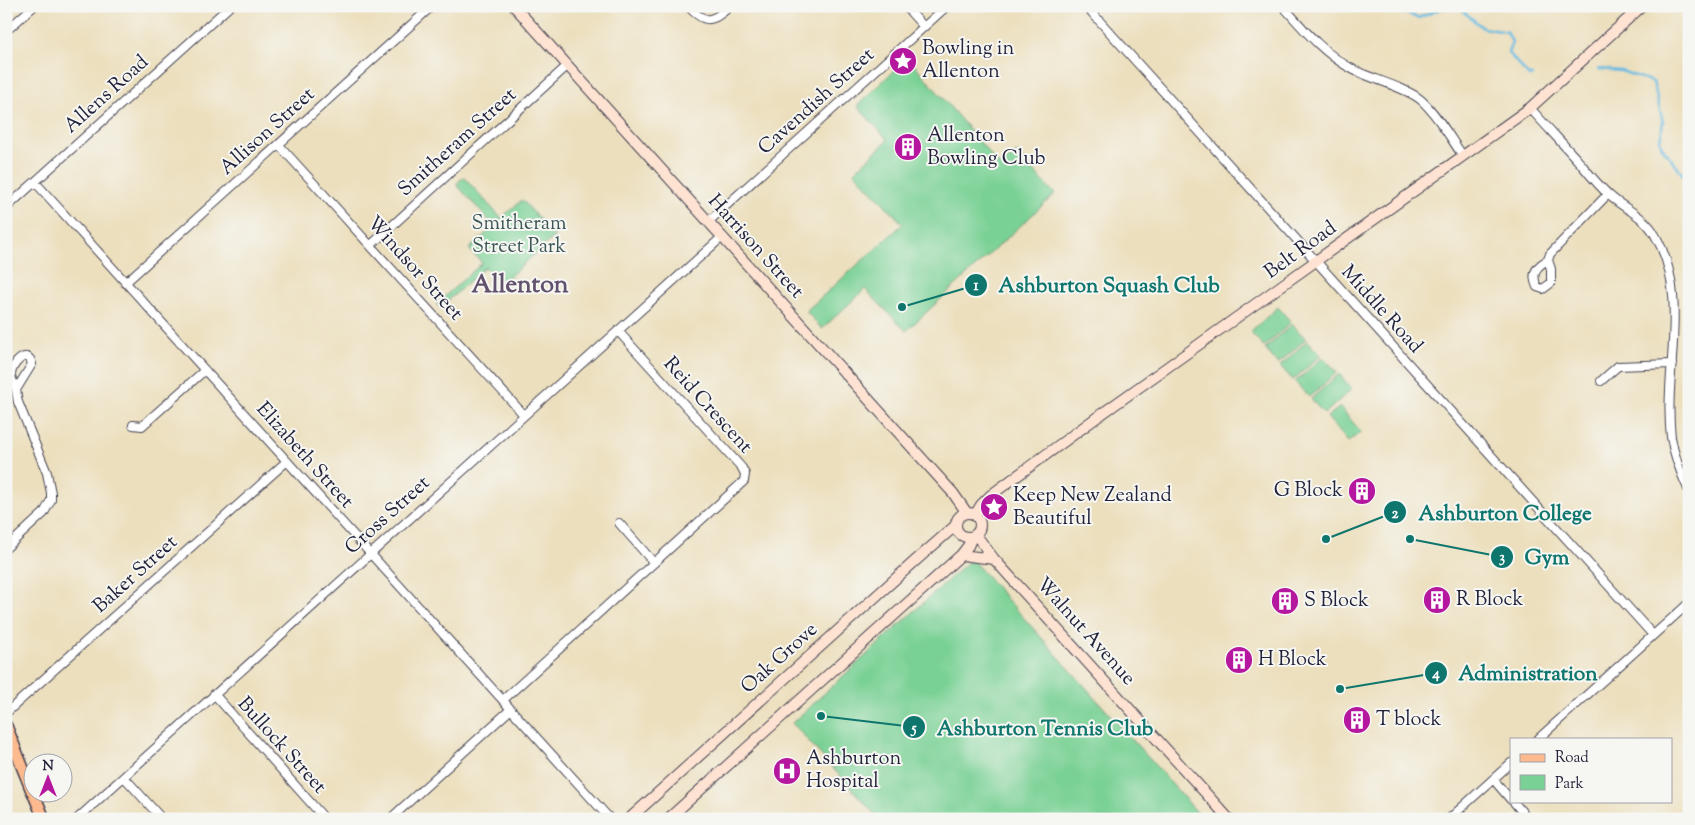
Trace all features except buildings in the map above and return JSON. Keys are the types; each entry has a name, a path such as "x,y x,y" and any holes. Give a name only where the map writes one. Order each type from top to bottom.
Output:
{"main road":[{"path":"6,726 22,765"},
{"path":"37,802 44,819"}],"street":[{"path":"6,31 34,6"},
{"name":"Allens Road","path":"6,208 230,6"},
{"name":"Allison Street","path":"126,283 432,6"},
{"name":"Harrison Street","path":"514,6 971,514"},
{"path":"688,6 700,17 707,20 716,18 730,6"},
{"path":"905,6 924,27"},
{"name":"Cavendish Street","path":"708,222 947,6"},
{"name":"Middle Road","path":"1086,6 1653,635"},
{"path":"1283,6 1308,34 1338,60 1366,75 1412,94 1422,101 1463,156"},
{"name":"Belt Road","path":"971,514 991,495 1104,412 1530,108 1642,6"},
{"name":"Smitheram Street","path":"370,245 568,66"},
{"path":"1530,108 1608,194 1643,220 1655,234 1665,257 1669,269 1674,301 1670,417 1672,437 1675,457 1689,491"},
{"name":"Windsor Street","path":"279,145 524,415"},
{"name":"Elizabeth Street","path":"35,182 610,819"},
{"path":"1548,260 1550,254 1608,194"},
{"name":"Cross Street","path":"77,819 722,237"},
{"name":"Reid Crescent","path":"503,700 744,481 745,474 742,468 618,330"},
{"path":"1602,381 1618,366 1672,364"},
{"path":"133,425 142,426 205,370"},
{"path":"6,548 44,514 51,500 46,473 18,402 16,390"},
{"name":"Baker Street","path":"6,713 287,461"},
{"path":"668,819 961,555 980,529 980,521 971,514 960,516 955,526 961,536 974,536"},
{"path":"618,523 654,563"},
{"name":"Oak Grove","path":"628,819 955,526"},
{"name":"Walnut Avenue","path":"974,536 1229,819"},
{"path":"961,555 994,558"},
{"path":"1539,738 1689,603"},
{"name":"Bullock Street","path":"214,694 325,819"},
{"path":"390,819 511,709"},
{"path":"1449,819 1510,763"},
{"path":"124,776 162,819"},
{"path":"1493,779 1510,798"},
{"path":"1514,802 1528,819"}],"green space":[{"path":"908,57 1000,166 1017,153 1055,194 906,331 865,289 822,329 806,311 903,224 854,172 888,140 857,106"},
{"name":"Smitheram Street Park","path":"464,177 501,218 522,200 555,236 501,284 485,267 440,308 436,304 482,263 469,249 494,226 456,184"},
{"path":"1278,307 1291,322 1264,347 1250,332"},
{"path":"1292,324 1306,339 1278,364 1265,349"},
{"path":"1307,341 1321,355 1293,380 1280,366"},
{"path":"1323,357 1337,372 1309,397 1295,382"},
{"path":"1339,374 1352,389 1324,414 1311,399"},
{"path":"1340,407 1361,432 1348,442 1327,417"},
{"path":"968,562 974,562 1203,819 879,819 792,723"}],"waterway":[{"path":"1395,6 1398,10 1418,18 1447,6"},
{"path":"1457,6 1483,28 1507,32 1512,42 1508,53 1529,76 1532,76"},
{"path":"1599,69 1621,71 1653,82 1663,122 1660,141 1662,147 1687,180 1689,191"}],"place":[{"name":"Bowling in Allenton","path":"903,61"},
{"name":"Allenton Bowling Club","path":"908,147"},
{"name":"Ashburton Squash Club","path":"902,307"},
{"name":"G Block","path":"1362,491"},
{"name":"Keep New Zealand Beautiful","path":"994,507"},
{"name":"Ashburton College","path":"1326,539"},
{"name":"Gym","path":"1410,539"},
{"name":"R Block","path":"1437,600"},
{"name":"S Block","path":"1285,601"},
{"name":"H Block","path":"1239,660"},
{"name":"Administration","path":"1340,689"},
{"name":"Ashburton Tennis Club","path":"821,716"},
{"name":"T block","path":"1357,720"},
{"name":"Ashburton Hospital","path":"787,771"}],"district":[{"name":"Allenton","path":"520,286"}]}
